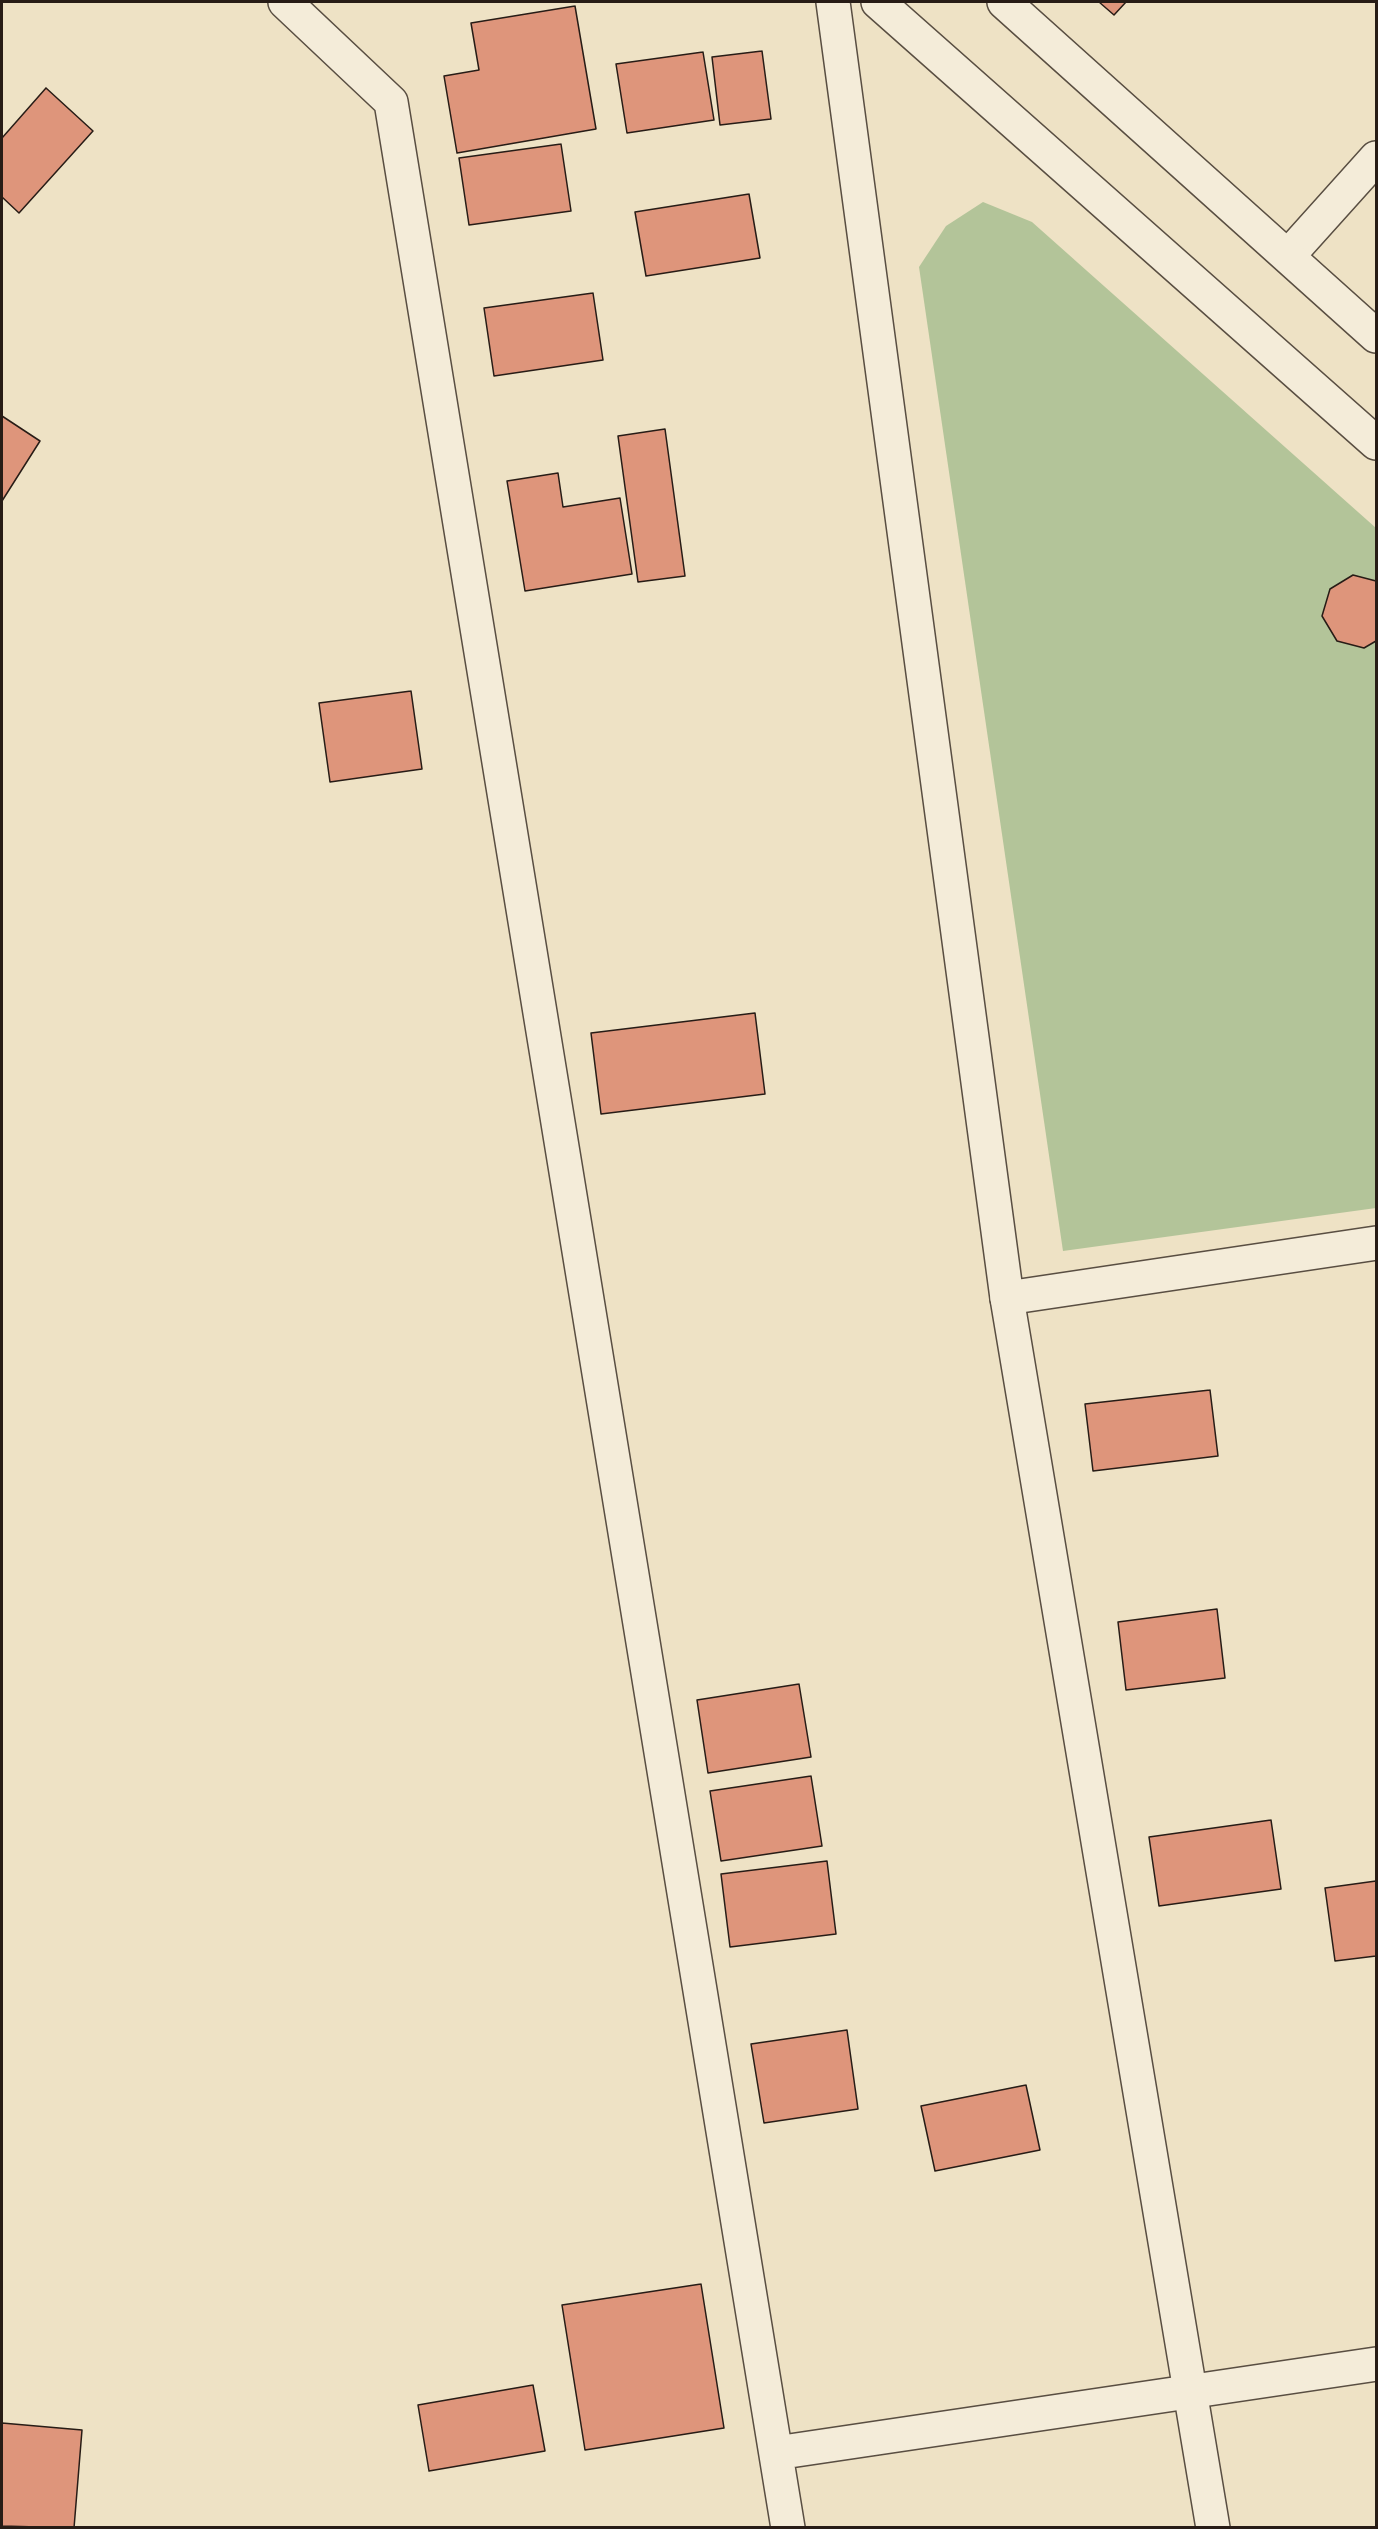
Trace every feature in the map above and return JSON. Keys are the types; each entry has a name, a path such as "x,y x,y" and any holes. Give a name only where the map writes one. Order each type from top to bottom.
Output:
{"street":[{"path":"285,2 391,102 788,2528"},
{"path":"833,2 1007,1298 1213,2528"},
{"path":"878,2 1377,443"},
{"path":"1004,2 1377,336"},
{"path":"1288,256 1377,158"},
{"path":"1007,1298 1377,1243"},
{"path":"776,2453 1377,2364"}],"green space":[{"path":"983,202 1032,222 1376,528 1376,1208 1063,1251 919,267 946,226"}],"building":[{"path":"1099,2 1126,2 1114,15"},
{"path":"575,6 596,129 457,153 444,76 479,70 471,23"},
{"path":"762,51 771,119 720,125 712,57"},
{"path":"703,52 714,120 627,133 616,64"},
{"path":"46,88 93,131 19,213 2,197 2,138"},
{"path":"561,144 571,211 469,225 459,158"},
{"path":"749,194 760,258 646,276 635,212"},
{"path":"593,293 603,360 494,376 484,308"},
{"path":"2,416 40,441 2,501"},
{"path":"665,429 685,576 638,582 618,436"},
{"path":"558,473 563,507 620,498 632,574 525,591 507,481"},
{"path":"1353,575 1376,581 1376,641 1364,648 1337,641 1322,616 1330,589"},
{"path":"411,691 422,769 330,782 319,703"},
{"path":"755,1013 765,1094 601,1114 591,1033"},
{"path":"1210,1390 1218,1456 1093,1471 1085,1404"},
{"path":"1217,1609 1225,1678 1126,1690 1118,1622"},
{"path":"799,1684 811,1757 708,1773 697,1700"},
{"path":"811,1776 822,1846 721,1861 710,1791"},
{"path":"1271,1820 1281,1889 1159,1906 1149,1837"},
{"path":"827,1861 836,1934 730,1947 721,1874"},
{"path":"1376,1881 1376,1956 1335,1961 1325,1888"},
{"path":"847,2030 858,2109 764,2123 751,2044"},
{"path":"1026,2085 1040,2150 935,2171 921,2106"},
{"path":"701,2284 724,2428 585,2450 562,2305"},
{"path":"533,2385 545,2451 429,2471 418,2405"},
{"path":"2,2423 82,2430 74,2528 2,2526"}]}
